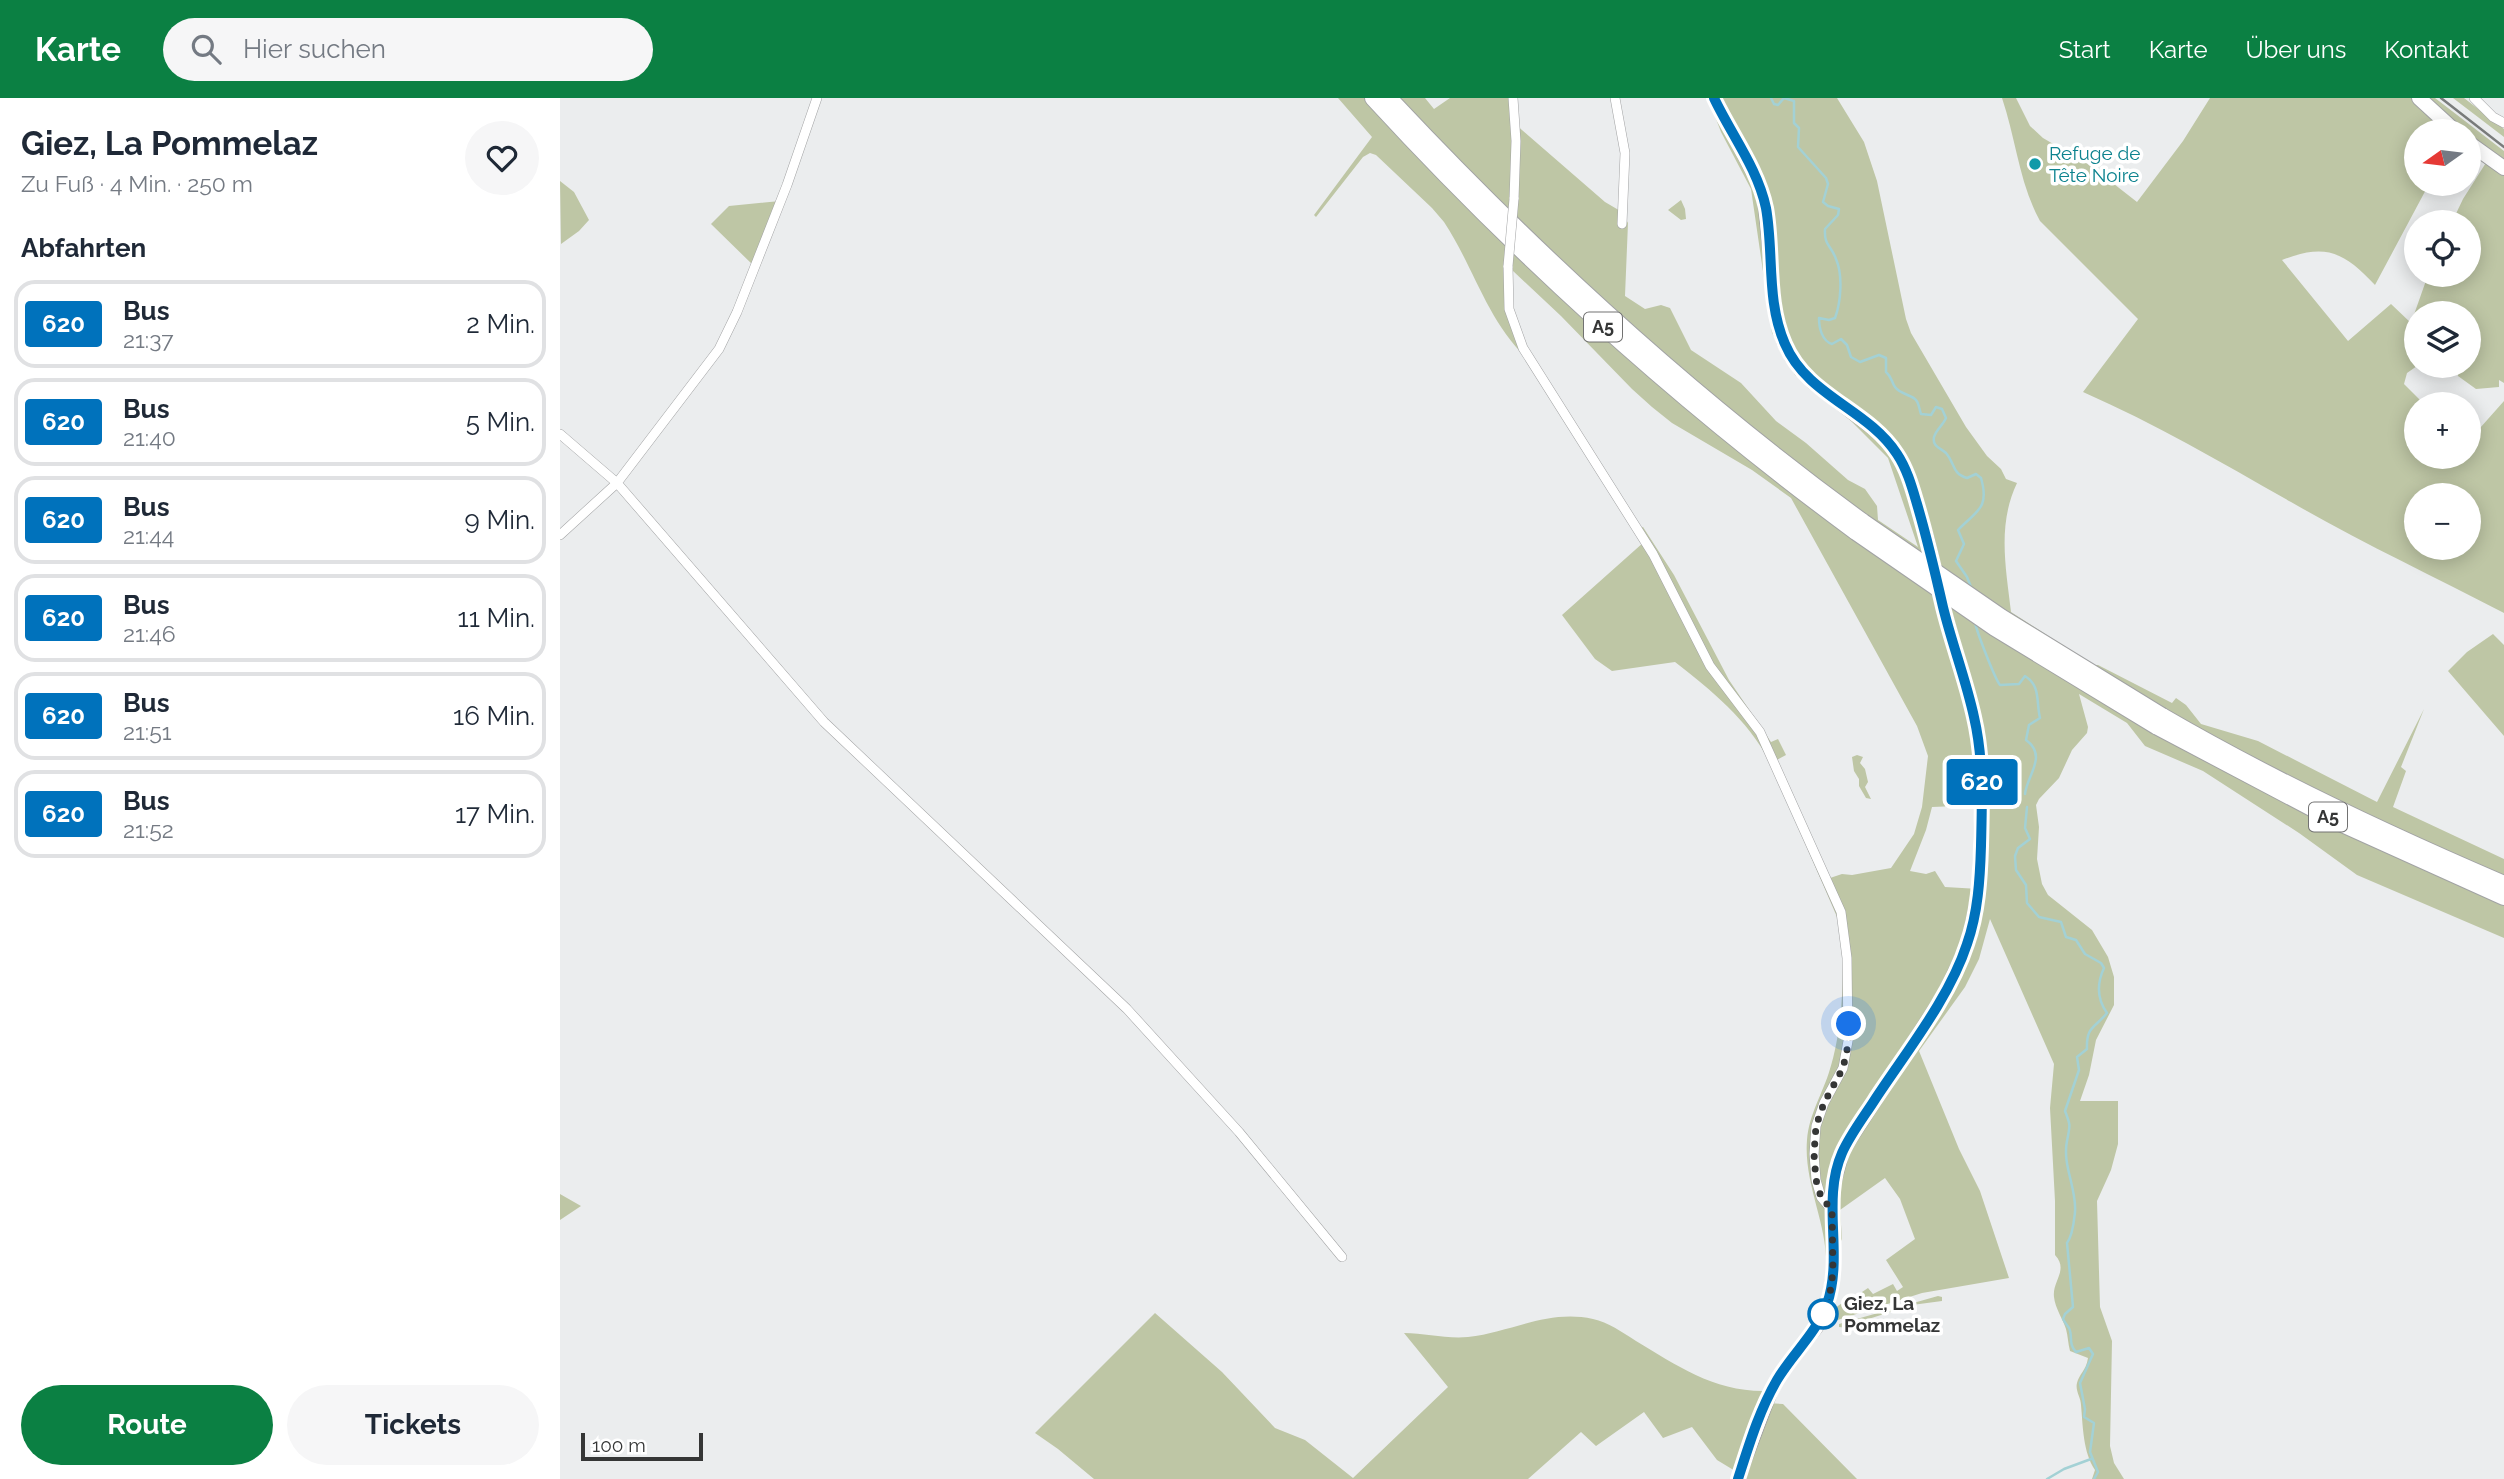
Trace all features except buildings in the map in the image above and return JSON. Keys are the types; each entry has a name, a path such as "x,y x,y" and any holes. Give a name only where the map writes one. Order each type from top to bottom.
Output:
{"highway":[{"name":"A5","path":"1373,98 1497,227 1609,332 1722,428 1995,628 2340,823 2504,897"},
{"name":"A5","path":"1389,98 1510,224 1619,325 1859,527"},
{"name":"A5","path":"2159,721 2344,812 2504,884"}],"main road":[{"path":"2418,98 2442,119"},
{"path":"2482,152 2504,168"}],"street":[{"path":"560,535 617,483 716,354 787,186 817,98"},
{"path":"1513,98 1516,141 1507,287 1510,309 1523,348 1653,554 1710,666 1760,733 1841,912 1847,958 1849,1041 1843,1068 1824,1103 1816,1126 1814,1154 1816,1180 1821,1197 1832,1210"},
{"path":"1615,98 1625,153 1622,224"},
{"path":"1714,98 1757,181 1764,201 1772,293 1783,341 1801,371 1885,438 1901,461 1928,540 1966,683 1981,754 1982,804 1976,910 1968,943 1944,994 1843,1151 1835,1178 1832,1210 1833,1272 1829,1300 1817,1327 1780,1375 1771,1392 1756,1425 1738,1479"},
{"path":"2474,98 2493,117 2504,123"},
{"path":"560,434 617,483 824,722 1127,1009 1239,1132 1342,1257"}],"green space":[{"path":"1338,98 1425,98 1434,109 1450,98 1513,98 1515,124 1605,202 1622,212 1628,223 1625,296 1645,309 1661,305 1670,308 1691,350 1741,383 1776,421 1848,480 1865,489 1877,506 1878,520 1918,547 1888,458 1851,421 1795,375 1772,333 1751,189 1721,132 1708,98 1837,98 1864,142 1877,181 1911,333 1966,427 1987,456 2001,469 2006,479 2017,483 2005,531 2005,563 2011,612 2094,665 2172,703 2176,698 2186,705 2201,724 2258,741 2377,802 2424,709 2401,767 2406,771 2393,807 2504,859 2504,938 2357,875 2299,833 2203,771 2145,746 2127,723 2079,694 2088,727 2087,733 2072,750 2059,778 2036,805 2039,827 2037,859 2042,884 2048,895 2092,930 2108,957 2114,977 2114,1005 2096,1040 2089,1075 2080,1101 2118,1101 2118,1144 2111,1170 2097,1201 2100,1307 2112,1341 2110,1446 2114,1463 2124,1479 2092,1479 2095,1470 2086,1447 2081,1402 2077,1392 2078,1380 2088,1358 2070,1351 2066,1329 2054,1297 2060,1266 2055,1255 2050,1108 2054,1064 1990,919 1979,959 1965,987 1919,1051 1959,1149 1980,1191 2009,1278 1922,1293 1825,1324 1828,1313 1845,1301 1850,1310 1868,1303 1862,1292 1868,1288 1873,1294 1893,1284 1897,1291 1903,1287 1886,1260 1915,1239 1900,1199 1885,1178 1840,1210 1842,1239 1837,1249 1829,1300 1766,1403 1783,1404 1857,1479 1744,1479 1745,1477 1717,1460 1692,1427 1663,1438 1644,1412 1596,1446 1581,1432 1528,1479 1094,1479 1035,1433 1155,1313 1222,1372 1275,1428 1305,1440 1353,1478 1448,1387 1404,1333 1468,1337 1545,1319 1593,1319 1604,1322 1711,1382 1763,1391 1807,1328 1824,1286 1825,1249 1807,1159 1807,1140 1813,1112 1830,1069 1841,1014 1843,973 1837,917 1770,762 1739,719 1675,662 1612,671 1595,659 1562,615 1644,542 1637,529 1643,527 1674,575 1729,680 1771,742 1778,739 1786,755 1775,761 1830,878 1891,868 1914,834 1922,807 1928,756 1917,726 1791,498 1752,470 1672,423 1652,407 1512,270 1509,309 1530,361 1515,346 1492,313 1444,222 1376,155 1370,153 1363,157 1316,217 1314,215 1372,137","holes":["1982,805 1979,889 1945,887 1935,871 1926,874 1910,871 1932,807"]},
{"path":"2002,98 2016,98 2030,126 2043,138 2091,166 2137,202 2183,141 2210,98 2435,98 2462,119 2404,119 2404,196 2423,196 2415,210 2404,210 2404,231 2375,285 2354,265 2333,254 2311,252 2282,260 2348,341 2391,304 2404,316 2404,384 2412,392 2404,392 2404,469 2481,469 2481,427 2504,401 2504,613 2343,531 2163,431 2083,392 2138,319 2040,221 2022,176"},
{"path":"2453,98 2464,98 2504,129 2504,137"},
{"path":"2482,134 2504,151 2504,383 2499,380 2499,387 2476,389 2461,378 2481,378 2481,301 2419,301 2424,287 2481,287 2481,210 2458,210 2465,196 2482,196 2482,169 2489,158 2482,153"},
{"path":"560,181 574,192 589,220 561,244"},
{"path":"1681,200 1686,219 1681,220 1668,210"},
{"path":"780,201 755,267 711,224 729,206"},
{"path":"2493,634 2504,645 2504,736 2448,671 2467,652"},
{"path":"1852,757 1863,757 1860,763 1865,769 1868,782 1865,787 1871,799 1866,798 1854,771"},
{"path":"560,1194 581,1206 560,1220"},
{"path":"1942,1297 1942,1301 1912,1305 1848,1328 1839,1327 1839,1324"}],"waterway":[{"path":"1771,98 1774,104 1778,105 1784,98 1794,101 1794,123 1799,128 1798,147 1826,178 1828,184 1823,202 1839,209 1838,215 1825,229 1827,242 1840,273 1839,304 1835,318 1819,318 1823,337 1832,344 1841,339 1847,345 1851,357 1860,362 1879,355 1886,358 1886,372 1895,387 1916,400 1921,414 1931,415 1936,407 1942,409 1946,418 1934,440 1949,457 1956,471 1967,478 1976,474 1981,478 1984,497 1980,508 1958,530 1964,544 1956,561 1971,587"},
{"path":"1975,622 2000,685 2019,684 2025,676 2036,689 2040,718 2029,725 2026,740 2032,746 2036,759 2025,794"},
{"path":"2027,807 2025,828 2030,839 2018,848 2015,856 2016,870 2026,885 2027,903 2039,917 2061,922 2066,937 2076,940 2085,954 2101,963 2104,968 2099,991 2107,1013 2092,1028 2087,1049 2077,1057 2079,1070 2065,1111 2069,1126 2066,1159 2075,1212 2067,1243 2073,1307 2063,1319 2069,1328 2072,1346 2076,1352 2089,1348 2093,1354 2080,1383 2084,1417 2094,1423 2090,1452 2098,1472 2094,1479"},
{"path":"2047,1479 2091,1459"}],"railway":[{"path":"2441,98 2504,147"}],"bus line":[{"name":"620","path":"1714,98 1757,181 1764,201 1772,293 1779,328 1791,357 1813,383 1885,438 1906,470 1928,540 1944,609 1966,683 1981,754 1982,785 1979,890 1968,943 1944,994 1843,1151 1833,1189 1833,1272 1829,1300 1817,1327 1780,1375 1765,1403 1738,1479"}],"place":[{"name":"Refuge de Tête Noire","path":"2035,164"},
{"name":"Giez, La Pommelaz","path":"1823,1314"}],"route":[{"path":"1823,1314 1829,1300 1833,1272 1832,1210 1821,1197 1816,1180 1816,1126 1824,1103 1843,1068 1849,1041 1849,1024"}]}
